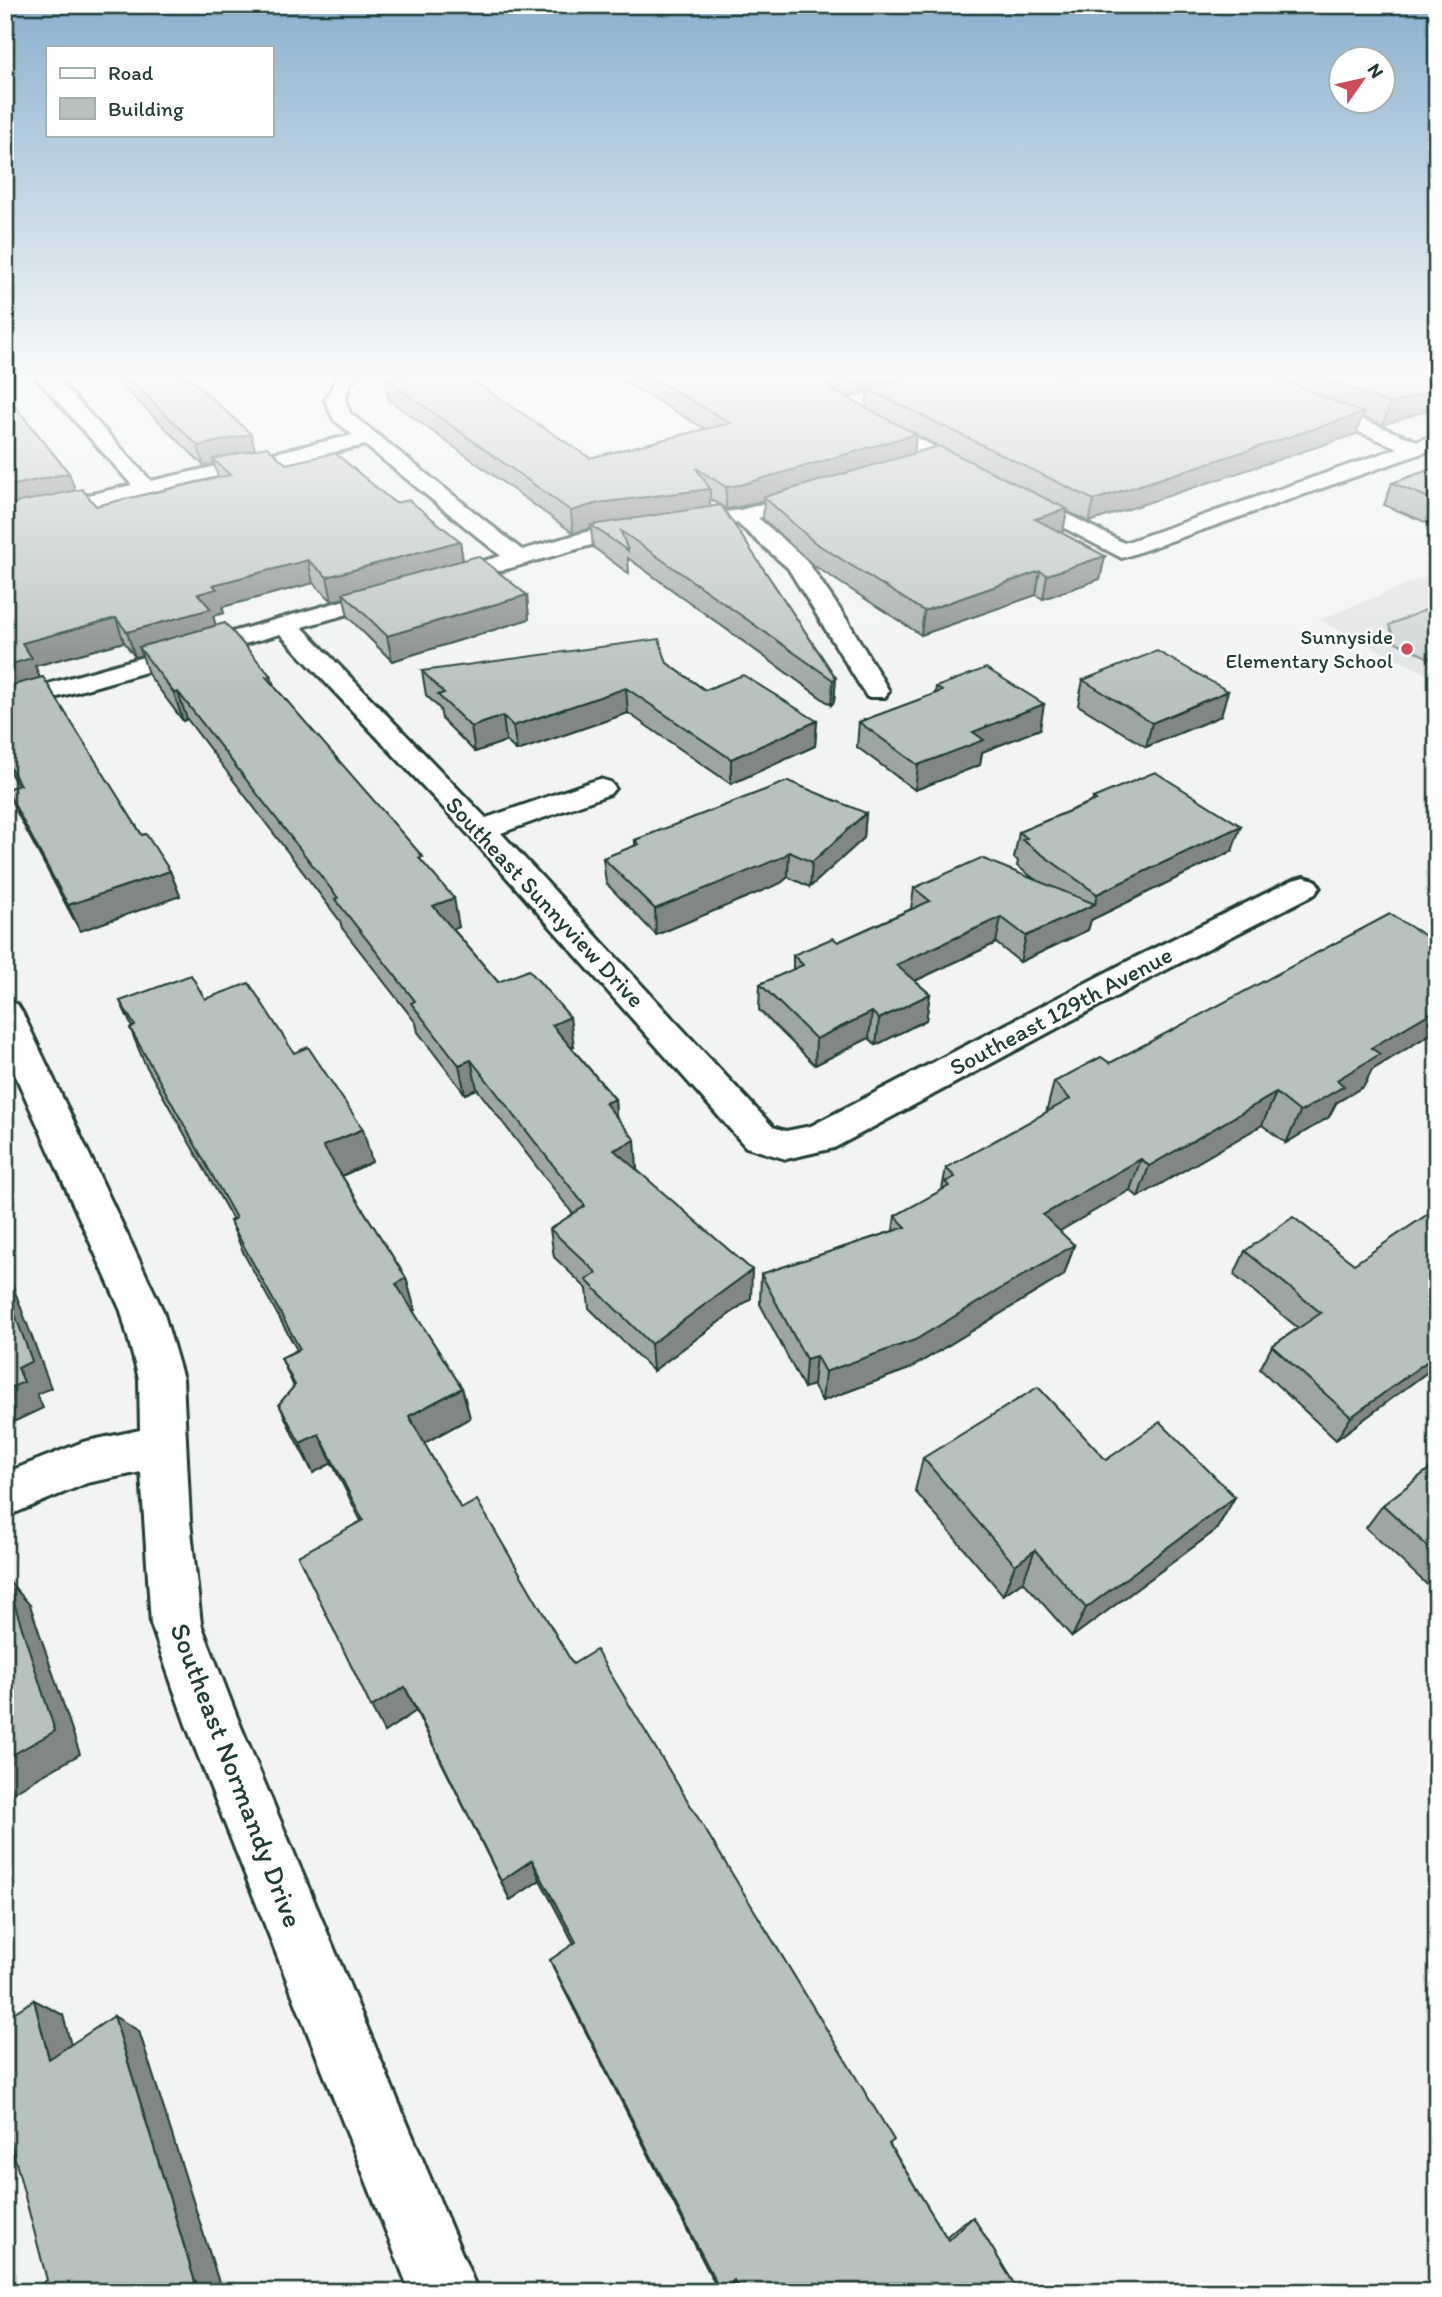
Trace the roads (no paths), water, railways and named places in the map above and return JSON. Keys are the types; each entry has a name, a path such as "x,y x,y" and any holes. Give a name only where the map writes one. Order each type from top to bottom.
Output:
{"street":[{"path":"140,481 146,488"},
{"path":"5,521 176,481"},
{"path":"422,481 517,557"},
{"path":"988,481 1122,551 1323,481"},
{"path":"5,704 600,535 742,516 840,488"},
{"path":"742,516 797,563 837,623 876,691"},
{"name":"Southeast Sunnyview Drive","path":"285,624 481,830 760,1137 786,1145 820,1138"},
{"path":"481,830 600,788"},
{"name":"Southeast 129th Avenue","path":"820,1138 1304,887"},
{"name":"Southeast Normandy Drive","path":"5,1012 142,1311 161,1379 176,1624 212,1725 444,2292"},
{"path":"5,1495 83,1463 164,1446"}],"place":[{"name":"Sunnyside Elementary School","path":"1407,649"}]}
